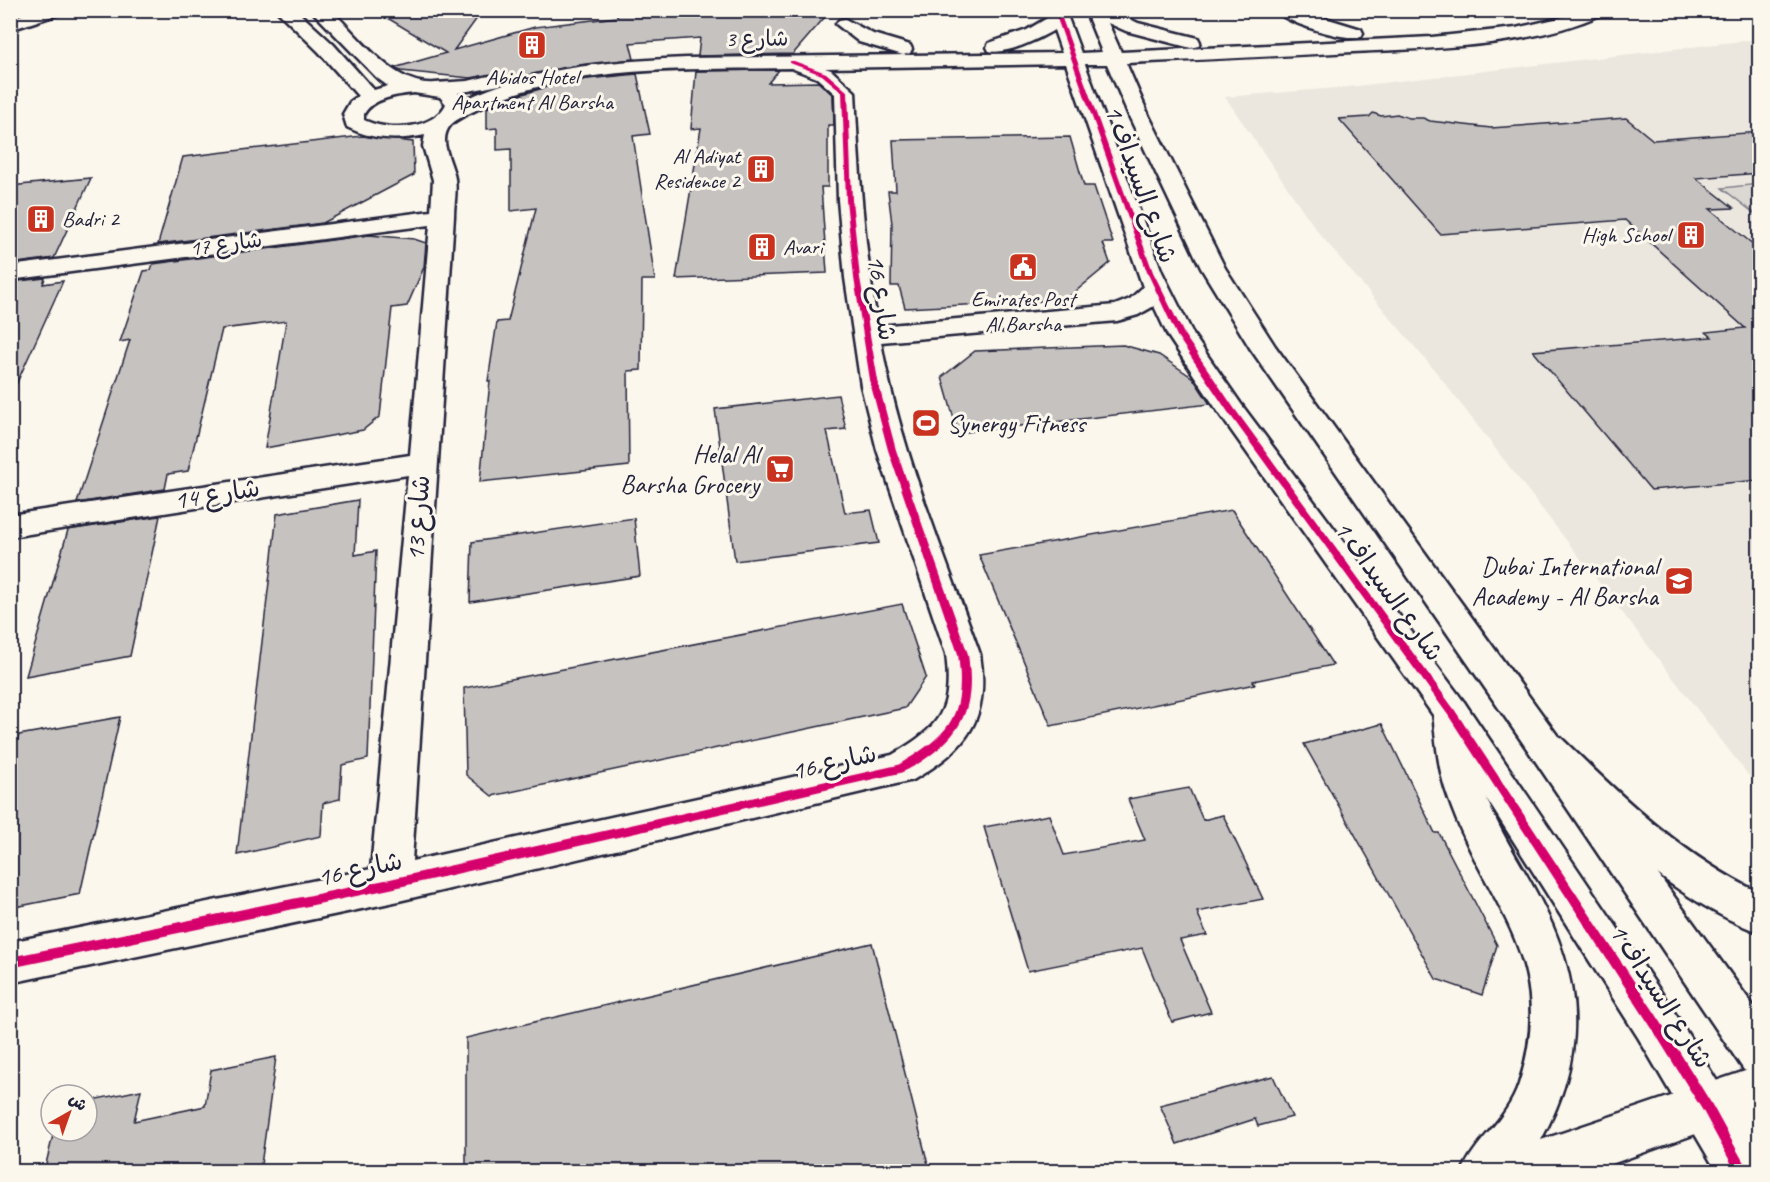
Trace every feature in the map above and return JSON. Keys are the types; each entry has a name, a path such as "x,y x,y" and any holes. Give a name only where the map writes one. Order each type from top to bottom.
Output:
{"street":[{"path":"10,25 53,10"},
{"path":"285,10 326,48 370,98"},
{"path":"320,10 384,74 396,82 414,87"},
{"path":"1075,10 1089,39 1104,52"},
{"path":"1095,10 1132,27 1198,48"},
{"name":"شارع السيداف 1","path":"1095,10 1104,52 1145,128 1214,268 1263,348 1547,748 1760,1054"},
{"path":"1284,10 1302,19 1354,33"},
{"path":"1145,128 1150,107 1148,81 1165,65 1198,48 1477,24 1536,10"},
{"path":"1071,52 1472,40 1547,27 1597,10"},
{"path":"999,53 1034,34 1057,15"},
{"name":"شارع السيداف 1","path":"1057,15 1156,287 1181,336 1231,410 1451,712 1655,1023 1707,1107 1748,1157"},
{"path":"845,17 866,38 898,55 865,74 844,92 824,74 794,56 822,39 845,17"},
{"name":"شارع 3","path":"414,87 436,89 476,86 559,67 627,56 687,52 794,56 1071,52"},
{"path":"999,53 1084,89"},
{"name":"شارع 3","path":"399,133 429,127 474,102 556,79 659,64 794,56"},
{"path":"414,87 390,90 370,98 354,110 352,117 354,123 371,131 399,133 437,154"},
{"name":"شارع 13","path":"390,884 442,216 444,180 435,137 455,109 456,103 446,92 436,89"},
{"name":"شارع 16","path":"10,963 390,884 900,769 929,753 951,731 964,706 968,680 963,654 892,450 875,386 866,335 849,200 844,92"},
{"name":"شارع 17","path":"10,273 442,216"},
{"path":"866,335 1096,316 1136,307 1149,298 1156,287"},
{"path":"1096,316 1181,336"},
{"name":"شارع 14","path":"10,526 423,463"},
{"path":"1451,712 1462,782 1472,810 1532,924 1545,958 1552,990 1554,1023 1550,1062 1537,1099 1520,1134 1486,1172"},
{"path":"1547,748 1651,849 1720,895 1760,914"},
{"path":"1518,1172 1760,1089"}],"shaded area":[{"name":"Dubai International Academy - Al Barsha","path":"1759,39 1759,789 1436,372 1318,232 1225,97 1348,87"},
{"path":"1759,184 1759,217 1722,188"}],"building":[{"path":"374,10 483,10 454,50 535,27 617,17 617,10 831,10 793,54 698,56 700,38 630,43 634,59 573,66 505,82 502,76 496,74 470,78 401,71 394,68 446,53"},
{"path":"779,70 768,83 818,82 833,95 834,125 828,125 828,187 821,187 827,273 676,279 701,128 691,129 696,71"},
{"path":"637,74 650,134 633,136 655,280 642,280 641,370 628,371 629,466 480,482 490,381 488,381 497,322 508,321 536,208 511,211 511,149 497,150 497,128 487,129 487,108 509,98 547,87 587,79"},
{"path":"1373,113 1381,116 1397,114 1409,118 1491,128 1626,118 1653,140 1760,132 1760,173 1696,178 1734,208 1710,209 1760,250 1760,480 1651,490 1533,351 1712,337 1706,332 1745,328 1625,220 1440,234 1339,119 1369,117"},
{"path":"362,136 413,142 414,175 323,223 158,244 183,157"},
{"path":"1070,137 1084,186 1094,186 1113,243 1103,243 1110,263 1065,300 905,308 899,286 891,286 892,224 888,191 896,191 893,140"},
{"name":"Badri 2","path":"91,178 54,258 10,264 10,186"},
{"path":"369,235 414,239 426,243 424,267 407,306 392,308 380,416 363,430 265,448 286,321 222,329 188,471 168,474 165,489 77,503 130,340 120,342 144,271 151,270 153,264"},
{"path":"45,278 43,284 63,281 10,398 10,282"},
{"path":"1123,345 1159,355 1193,378 1210,404 958,433 942,377 975,351"},
{"path":"838,395 846,429 827,431 845,513 871,510 879,543 735,561 715,409"},
{"path":"358,500 355,555 376,551 368,759 342,765 340,799 323,803 321,836 237,855 277,514"},
{"path":"1232,510 1333,665 1253,681 1255,684 1051,726 979,555"},
{"path":"160,516 130,656 26,676 68,530"},
{"path":"634,518 640,576 470,602 472,542"},
{"path":"902,604 926,677 905,708 492,796 466,775 464,688"},
{"path":"120,717 80,894 10,908 10,763 19,735"},
{"path":"1382,724 1435,833 1439,833 1497,945 1482,995 1436,979 1304,744"},
{"path":"1189,788 1203,820 1223,815 1263,899 1197,912 1207,935 1180,940 1211,1012 1172,1022 1142,948 1028,971 984,827 1049,815 1064,855 1145,840 1128,799"},
{"path":"872,943 930,1172 466,1172 466,1038"},
{"path":"276,1057 260,1172 44,1172 51,1143 99,1143 99,1099 141,1090 134,1121 205,1106 211,1070"},
{"path":"1273,1076 1292,1117 1258,1126 1255,1119 1177,1144 1160,1105"}],"cycle path":[{"path":"1056,10 1150,272 1181,336 1231,410 1451,712 1655,1023 1707,1107 1743,1172"},
{"path":"10,963 390,884 900,769 918,759 946,736 962,710 966,675 963,654 892,450 875,386 857,278 849,200 845,92 824,74 792,62"}],"place":[{"name":"Abidos Hotel Apartment Al Barsha","path":"532,45"},
{"name":"Al Adiyat Residence 2","path":"761,169"},
{"name":"Badri 2","path":"41,219"},
{"name":"High School","path":"1691,235"},
{"name":"Avari","path":"762,247"},
{"name":"Emirates Post Al Barsha","path":"1023,267"},
{"name":"Synergy Fitness","path":"926,423"},
{"name":"Helal Al Barsha Grocery","path":"780,469"},
{"name":"Dubai International Academy - Al Barsha","path":"1679,581"}]}
